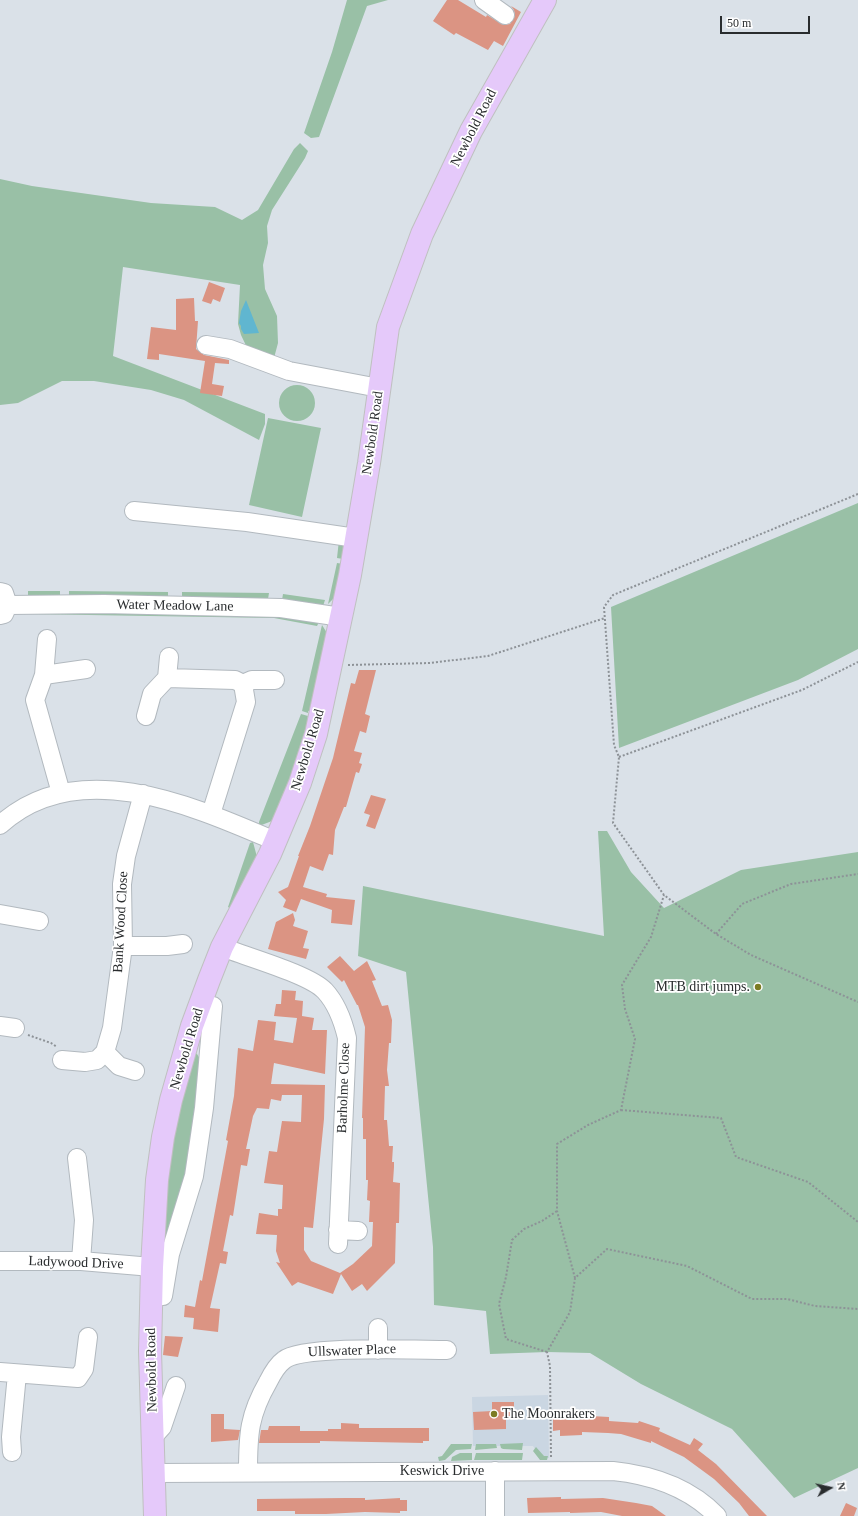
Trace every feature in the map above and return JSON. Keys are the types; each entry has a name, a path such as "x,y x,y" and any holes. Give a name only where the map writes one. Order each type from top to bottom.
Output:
{"main road":[{"name":"Newbold Road","path":"155,1516 155,1473 150,1351 158,1258 158,1180 163,1137 198,1043 209,980 222,947 275,841 300,783 316,734 356,538 369,463 388,327 422,234 470,131 545,0"}],"street":[{"path":"484,0 505,15"},
{"path":"206,345 230,349 289,371 379,388"},
{"path":"134,511 247,522 356,538"},
{"name":"Water Meadow Lane","path":"3,604 104,604 281,608 341,617"},
{"path":"48,639 44,675 27,702 60,793"},
{"path":"146,716 152,694 167,678 169,657"},
{"path":"44,675 86,669"},
{"path":"167,678 235,680 243,684"},
{"path":"243,684 252,680 275,680"},
{"path":"211,814 246,702 243,684"},
{"path":"0,825 33,802 60,793 90,789 116,790 143,794 211,814 275,841"},
{"name":"Bank Wood Close","path":"105,1052 112,1028 123,946 122,884 126,856 143,794"},
{"path":"0,914 39,921"},
{"path":"123,946 167,946 183,944"},
{"name":"Barholme Close","path":"222,947 307,979 324,990 336,1006 345,1027 347,1038 338,1237 358,1231"},
{"name":"Newbold Road","path":"163,1296 158,1258 194,1176 204,1108 198,1043 212,1006"},
{"path":"61,1055 85,1062 97,1060 105,1052 127,1069"},
{"path":"77,1158 84,1220 81,1261"},
{"name":"Ladywood Drive","path":"0,1261 81,1261 158,1258"},
{"path":"378,1328 378,1350"},
{"path":"8,1443 8,1373 78,1378 84,1369 88,1337"},
{"name":"Ullswater Place","path":"248,1472 248,1440 250,1420 259,1398 274,1372 284,1360 298,1353 319,1350 447,1350"},
{"path":"153,1437 162,1427 176,1386"},
{"path":"495,1471 495,1516"},
{"name":"Keswick Drive","path":"155,1473 551,1471 640,1474 663,1481 690,1495 717,1516"}],"path":[{"path":"858,494 613,595 604,607 614,745 619,757 612,823 664,895 716,934 751,956 858,1002"},
{"path":"331,664 430,663 488,656 604,618"},
{"path":"619,757 802,690 858,662"},
{"path":"716,934 742,904 791,884 858,874"},
{"path":"621,1110 635,1039 625,1009 622,985 650,937 664,895"},
{"path":"8,1027 51,1043 61,1055"},
{"path":"551,1471 550,1366 547,1352 570,1312 575,1278 558,1211 557,1144 588,1125 621,1110 721,1118 736,1157 808,1182 858,1222"},
{"path":"547,1352 506,1340 499,1304 506,1277 512,1240 524,1229 542,1221 558,1211"},
{"path":"575,1278 607,1249 687,1266 752,1299 787,1299 815,1306 858,1309"}],"shaded area":[{"path":"548,1395 549,1458 541,1458 533,1446 473,1446 472,1397"}],"green space":[{"path":"347,0 388,0 367,6 319,137 311,138 304,133 332,52"},
{"path":"300,143 308,151 272,210 267,226 268,243 263,265 265,289 277,316 278,343 274,358 251,356 241,335 238,324 240,285 123,267 113,356 265,414 265,424 259,440 184,400 151,390 94,381 62,381 18,403 0,405 0,179 32,186 151,203 215,207 242,220 258,210 294,149"},
{"path":"301,385 310,390 314,396 314,410 310,416 301,421 293,421 284,416 280,410 279,399 284,390 290,386"},
{"path":"268,418 321,428 302,517 249,505"},
{"path":"858,503 858,649 798,680 619,748 611,607"},
{"path":"339,540 345,543 343,559 337,558"},
{"path":"337,563 343,564 337,595 328,604"},
{"path":"28,591 60,591 60,596 28,596"},
{"path":"69,591 168,592 168,598 69,596"},
{"path":"182,592 269,593 268,599 182,598"},
{"path":"283,594 325,600 323,606 282,600"},
{"path":"27,608 267,612 319,622 317,626 274,618 27,614"},
{"path":"322,625 327,633 312,712 308,711 308,713 302,711"},
{"path":"301,714 308,716 307,720 309,721 278,814 272,821 259,826 259,822"},
{"path":"598,831 607,831 631,872 664,908 741,870 858,852 858,1468 794,1498 732,1429 641,1384 590,1353 547,1352 490,1354 486,1311 434,1305 433,1247 406,972 358,956 363,886 604,936"},
{"path":"253,842 257,857 231,909 228,907 250,843"},
{"path":"194,1052 200,1059 197,1127 170,1236 163,1243 168,1151"},
{"path":"523,1443 522,1450 503,1449 501,1448 500,1444"},
{"path":"451,1444 472,1444 471,1449 456,1450 445,1460 439,1461 438,1457 442,1456"},
{"path":"476,1444 496,1444 497,1448 475,1450"},
{"path":"536,1447 544,1456 548,1456 547,1460 540,1460 533,1451"},
{"path":"460,1453 472,1453 472,1460 451,1461 452,1457"},
{"path":"476,1453 523,1453 522,1460 474,1460"}],"water":[{"path":"246,300 259,333 244,334 241,329 239,323 241,311"}],"building":[{"path":"447,0 458,0 486,17 487,15 504,25 510,24 515,16 514,10 511,6 521,12 503,46 494,41 488,50 456,33 454,35 433,21"},
{"path":"209,282 225,288 220,302 213,299 211,304 202,301"},
{"path":"194,298 195,321 198,321 196,349 204,355 229,360 229,364 215,363 212,384 224,386 222,396 200,393 205,361 159,354 159,360 147,359 151,327 176,330 176,299"},
{"path":"359,670 376,670 365,714 370,716 366,733 360,731 354,751 362,753 359,763 362,764 359,773 356,772 346,807 344,807 335,830 333,855 329,854 323,871 310,866 303,887 327,894 326,897 355,900 352,925 331,923 332,910 301,899 296,912 283,907 286,900 278,892 288,887 333,758 351,683 355,684"},
{"path":"371,795 386,799 375,829 366,826 370,815 364,813"},
{"path":"293,913 295,920 293,926 308,931 303,948 309,949 306,959 268,949 276,922"},
{"path":"340,956 354,971 367,961 376,980 372,981 382,1006 388,1005 392,1020 391,1043 389,1043 387,1070 389,1086 385,1086 384,1120 387,1120 389,1146 393,1146 393,1182 400,1183 399,1223 396,1223 395,1263 367,1291 362,1284 352,1291 341,1274 333,1294 298,1282 292,1286 276,1262 280,1263 276,1251 277,1235 256,1234 259,1213 278,1216 278,1209 282,1209 283,1185 264,1183 269,1151 277,1152 282,1121 301,1122 302,1095 282,1095 281,1101 271,1099 269,1109 257,1108 253,1116 246,1149 250,1149 247,1166 241,1165 233,1216 230,1215 223,1251 228,1252 226,1264 220,1263 210,1308 220,1309 218,1332 193,1329 194,1318 184,1317 185,1305 195,1307 200,1280 202,1281 228,1141 226,1140 234,1096 238,1048 253,1051 258,1020 276,1022 274,1040 293,1043 297,1018 274,1016 276,1004 281,1004 282,990 296,991 295,1000 303,1001 302,1016 314,1018 312,1030 327,1030 325,1074 274,1063 271,1084 325,1085 324,1119 313,1228 304,1227 304,1250 311,1261 340,1273 353,1264 372,1246 373,1222 369,1222 370,1201 367,1200 368,1180 366,1180 366,1139 363,1139 362,1118 365,1027 358,1005 344,980 342,982 327,967"},
{"path":"165,1336 183,1337 178,1357 163,1355"},
{"name":"The Moonrakers","path":"492,1402 514,1402 514,1416 506,1416 506,1429 474,1430 473,1412 492,1411"},
{"path":"211,1414 224,1414 224,1429 240,1430 238,1440 211,1442"},
{"path":"567,1416 567,1420 579,1420 591,1416 609,1417 609,1421 638,1423 639,1421 660,1428 659,1431 690,1445 694,1438 703,1444 698,1450 716,1464 767,1516 749,1516 739,1503 714,1479 684,1457 651,1441 651,1443 621,1434 608,1433 582,1432 582,1435 560,1436 560,1430 553,1431 553,1417"},
{"path":"341,1423 359,1424 359,1428 429,1428 429,1441 423,1441 423,1443 320,1441 320,1443 259,1443 261,1430 268,1430 269,1426 300,1426 300,1431 328,1431 328,1429 341,1429"},
{"path":"561,1497 561,1499 603,1498 636,1503 652,1506 666,1516 622,1516 601,1512 528,1513 527,1498"},
{"path":"365,1498 365,1500 400,1498 400,1500 407,1500 407,1511 400,1511 400,1513 365,1512 295,1514 295,1511 257,1511 257,1499"},
{"path":"846,1503 857,1508 854,1516 840,1516"}],"place":[{"name":"MTB dirt jumps.","path":"758,987"},
{"name":"The Moonrakers","path":"494,1414"}]}
